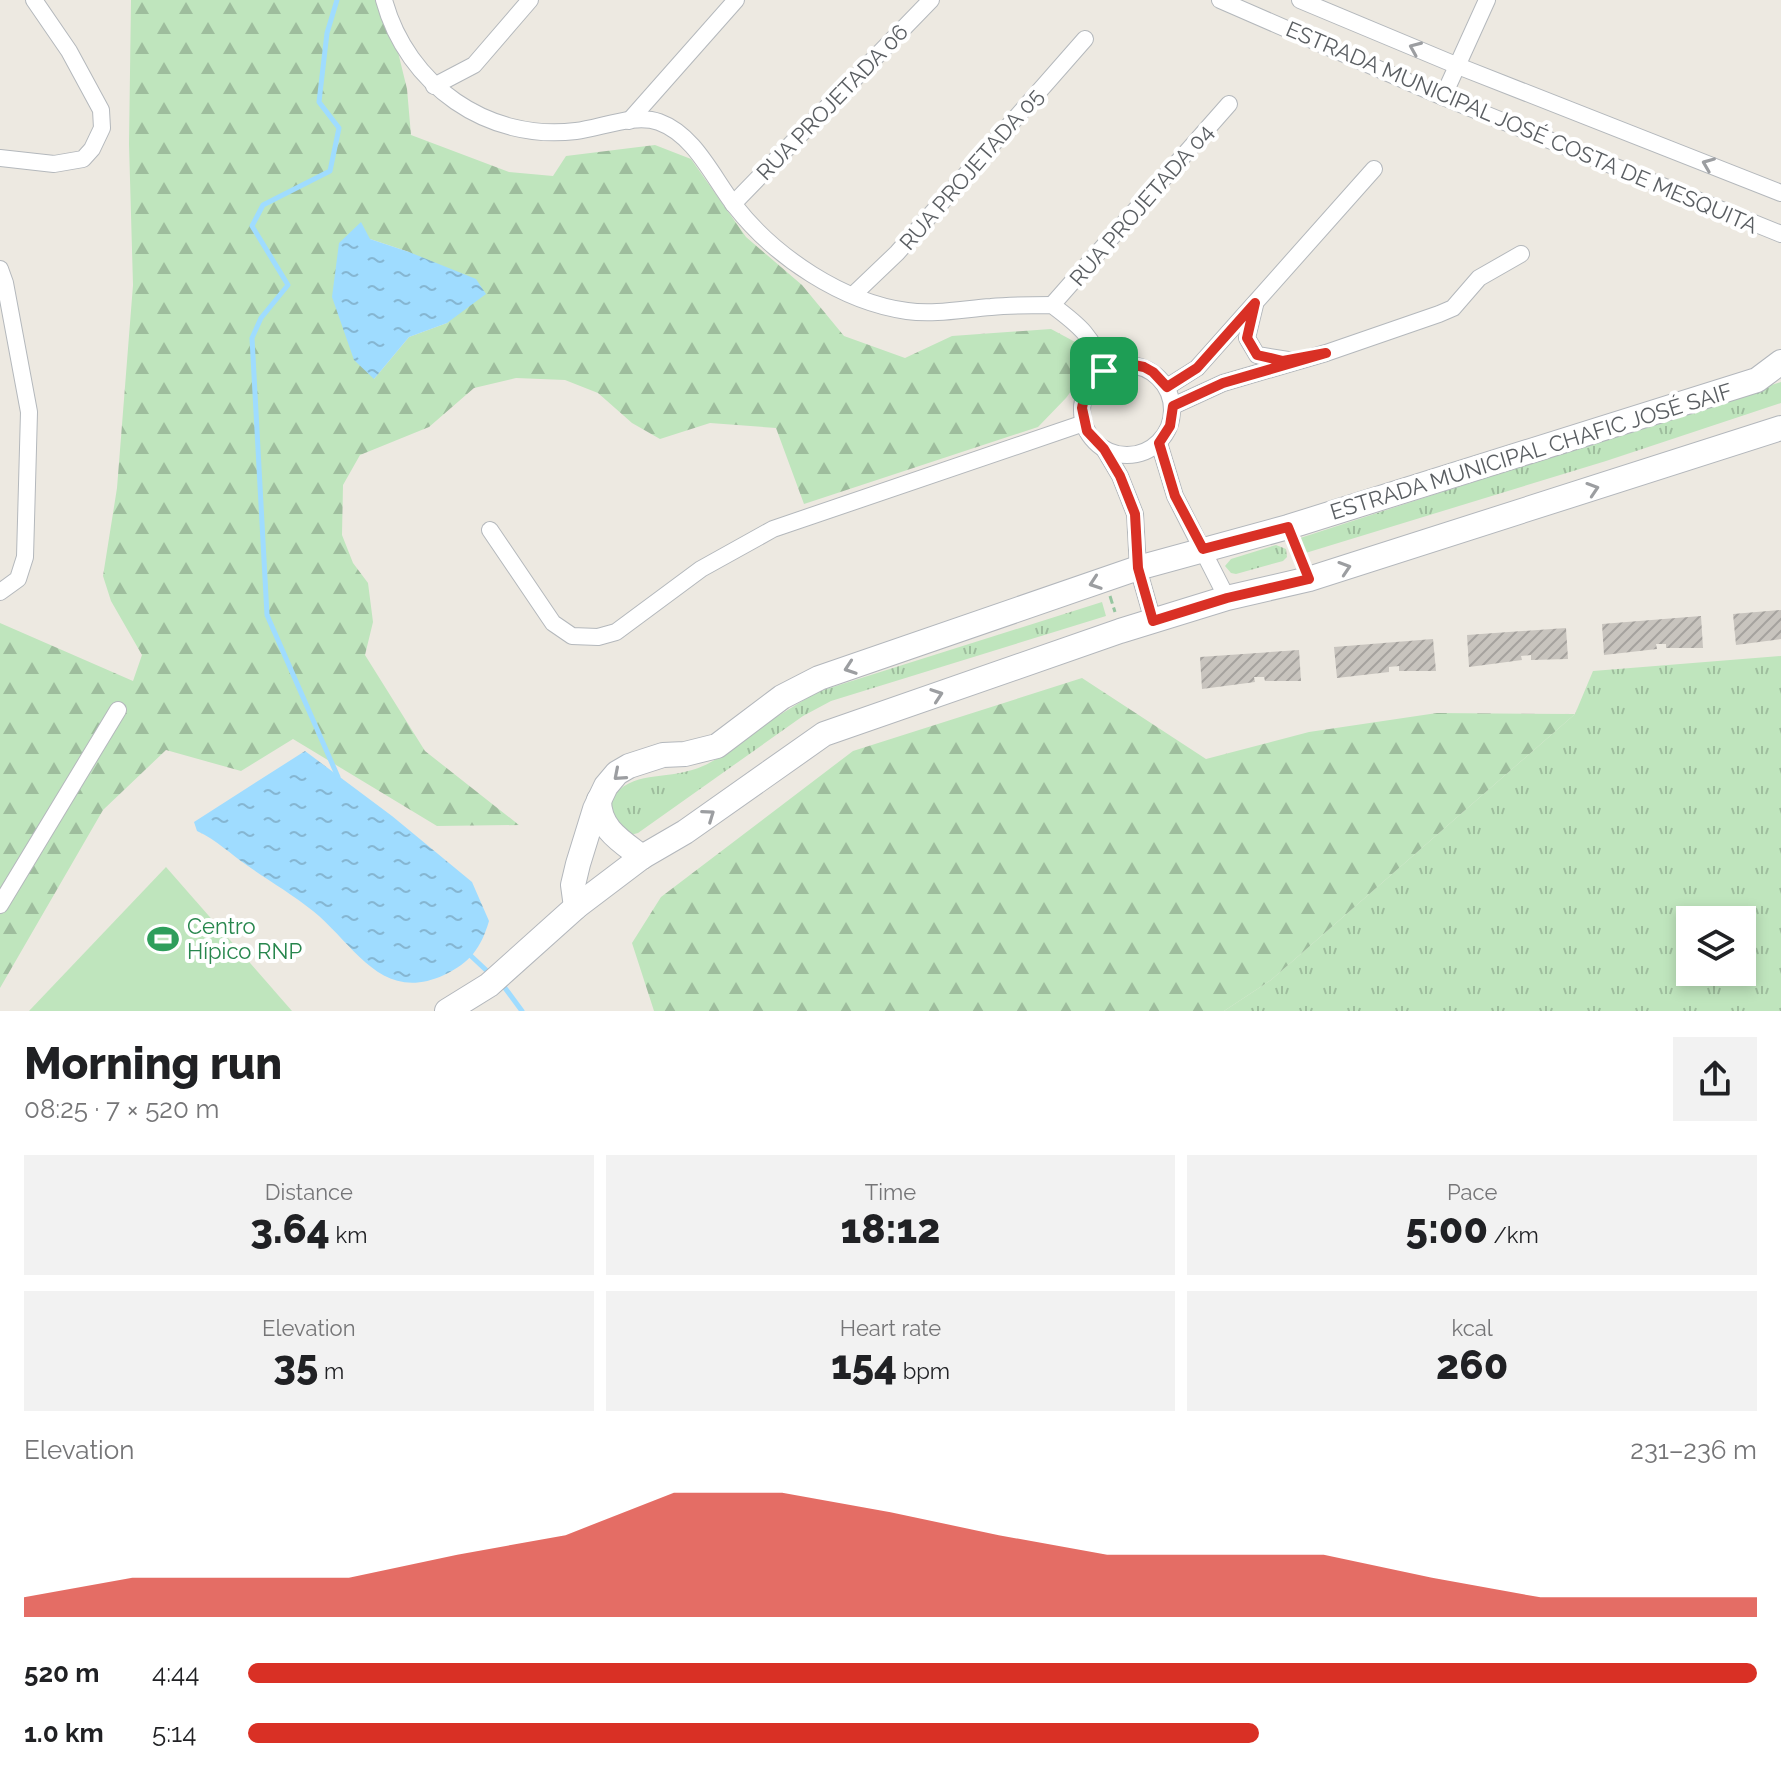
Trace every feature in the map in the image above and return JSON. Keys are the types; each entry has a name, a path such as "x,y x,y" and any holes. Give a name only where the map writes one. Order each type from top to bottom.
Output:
{"street":[{"path":"0,158 54,164 83,159 92,149 102,128 101,110 95,98 69,51 34,0"},
{"path":"384,0 399,39 421,71 434,86 465,109 520,129 559,132 656,120 684,137 733,204 777,252 853,295 908,312 1052,305 1086,332 1098,349 1104,371"},
{"path":"434,86 474,65 530,0"},
{"path":"629,121 736,0"},
{"name":"RUA PROJETADA 06","path":"733,204 931,0"},
{"name":"ESTRADA MUNICIPAL JOSÉ COSTA DE MESQUITA","path":"1220,0 1443,97 1781,234"},
{"name":"ESTRADA MUNICIPAL JOSÉ COSTA DE MESQUITA","path":"1300,0 1458,66 1781,193"},
{"path":"1443,97 1487,0"},
{"name":"RUA PROJETADA 05","path":"853,295 897,253 1085,39"},
{"name":"RUA PROJETADA 04","path":"1052,305 1229,104"},
{"path":"1167,387 1197,368 1374,169"},
{"path":"1173,406 1223,383 1326,353 1453,308 1479,278 1521,254"},
{"path":"0,269 29,412 25,557 18,579 1,592"},
{"path":"1255,303 1247,338 1257,355 1283,361 1326,353"},
{"name":"ESTRADA MUNICIPAL CHAFIC JOSÉ SAIF","path":"576,907 573,885 599,800 617,773 663,755 685,754 717,746 782,697 819,678 1138,568 1288,527 1757,380 1781,362"},
{"path":"1104,449 1126,455 1138,454 1159,443 1170,426 1173,406 1167,387 1153,372 1123,364 1104,371 1092,380 1082,408 1091,438 1104,449 1120,476 1135,514 1138,568 1153,621"},
{"path":"490,530 553,623 572,636 598,637 616,632 701,569 773,529 1084,423"},
{"path":"447,1011 489,985 576,907 642,857 685,832 824,734 1120,631 1227,598 1309,579 1781,428"},
{"path":"1159,443 1175,496 1227,598"},
{"path":"0,905 118,710"},
{"path":"599,800 601,819 608,829 642,857"}],"path":[{"path":"1288,527 1309,579"},
{"path":"1105,580 1120,631"}],"green space":[{"path":"131,0 377,0 398,52 407,89 411,135 509,172 553,176 566,156 655,145 691,159 746,237 802,285 844,336 905,358 952,336 1051,329 1077,343 1083,375 1038,427 804,504 776,428 710,423 660,439 632,423 598,393 565,380 516,378 474,388 429,427 360,455 343,485 342,535 353,563 368,583 373,622 365,655 425,751 519,825 437,826 293,739 241,771 166,750 103,810 0,988 0,623 133,681 142,655 111,601 103,576 117,488 133,285 129,144","holes":["370,239 409,252 447,323 409,337 374,379"]},
{"path":"1781,382 1781,403 1606,461 1299,555 1294,540"},
{"path":"1276,545 1286,549 1287,557 1283,561 1236,574 1225,566 1231,559"},
{"path":"1102,602 1106,616 831,701 803,716 638,833 627,836 605,806 614,794 634,781 708,764 817,692"},
{"path":"1781,656 1781,1011 1224,1011 1271,980 1575,714 1593,671"},
{"path":"1082,678 1206,759 1309,732 1437,713 1575,714 1271,980 1224,1011 654,1011 632,943 661,897 853,751"},
{"name":"Centro Hípico RNP","path":"166,867 292,1011 29,1011"}],"water":[{"path":"361,222 370,239 476,279 486,294 447,323 409,337 374,379 354,360 332,297 339,243"},
{"path":"305,751 392,816 472,882 489,921 478,947 468,960 444,975 422,982 403,982 386,976 356,954 305,905 197,831 194,822"}],"building":[{"path":"1781,610 1781,639 1736,645 1733,614"},
{"path":"1701,616 1703,648 1666,648 1666,644 1656,644 1657,649 1604,655 1602,624"},
{"path":"1566,628 1568,659 1531,660 1531,655 1521,656 1522,660 1469,667 1467,635"},
{"path":"1433,639 1436,671 1399,671 1399,666 1389,667 1389,672 1337,678 1334,647"},
{"path":"1299,650 1301,681 1265,681 1264,677 1254,677 1255,682 1202,689 1200,657"}],"waterway":[{"path":"337,0 327,33 319,102 339,128 330,171 263,205 252,226 288,285 261,318 252,338 267,615 338,777"},
{"path":"470,955 486,970"},
{"path":"505,988 522,1011"}],"place":[{"name":"Centro Hípico RNP","path":"163,939"}],"route":[{"path":"1255,303 1247,338 1257,355 1283,361 1326,353 1208,388 1173,406 1170,426 1159,443 1175,496 1203,549 1288,527 1309,579 1227,598 1153,621 1138,568 1135,514 1120,476 1104,449 1091,438 1084,423 1082,408 1085,393 1092,380 1104,371 1123,364 1144,367 1167,387 1197,368 1255,303"}]}
